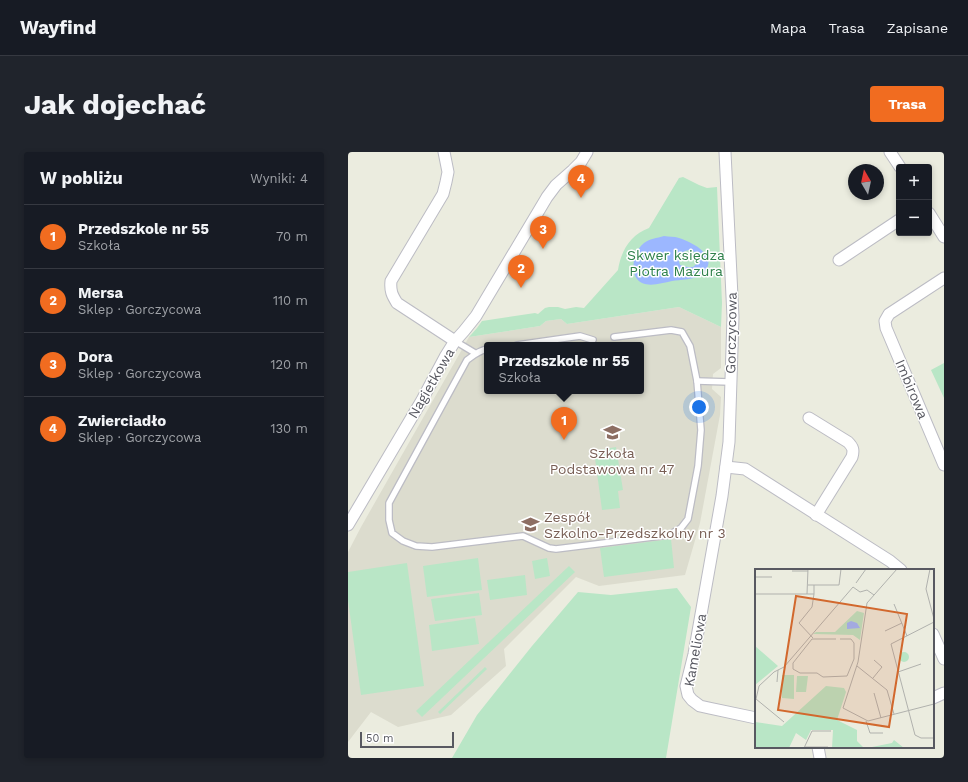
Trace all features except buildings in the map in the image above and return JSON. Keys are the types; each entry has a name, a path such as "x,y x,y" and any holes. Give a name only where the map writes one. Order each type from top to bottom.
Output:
{"street":[{"name":"Nagietkowa","path":"348,525 455,341 397,303 390,289 391,282 443,194 448,172 444,152"},
{"path":"455,341 476,316 547,197 556,185 581,162 587,152"},
{"name":"Gorczycowa","path":"707,579 722,496 729,442 733,312 725,152"},
{"path":"890,152 898,164"},
{"path":"932,218 944,237"},
{"path":"839,260 896,222"},
{"name":"Imbirowa","path":"944,278 889,314 885,321 886,328 944,465"},
{"path":"809,418 848,442 853,449 852,457 816,515"},
{"path":"726,467 745,469 890,561 900,569"},
{"name":"Kameliowa","path":"707,579 694,654 686,686 688,695 700,706 755,718"},
{"path":"934,636 944,659"},
{"path":"934,698 944,693"},
{"path":"818,748 820,758"}],"lane":[{"path":"484,350 475,353 467,360 389,503 389,520 392,534 403,541 416,546 432,547 523,536 549,548 556,549 669,535 681,528 688,519 698,466 701,430 697,381 690,346 682,332 671,330 614,337"},
{"path":"538,342 580,336 593,340"},
{"path":"455,341 475,353"},
{"path":"697,381 730,382"}],"shaded area":[{"name":"Zespół Szkolno-Przedszkolny nr 3","path":"679,307 721,327 721,368 713,374 712,389 721,397 720,415 700,523 685,575 599,586 576,577 504,649 506,666 451,715 398,727 371,712 348,742 348,552 469,337 540,326 546,321 561,319 567,324"}],"green space":[{"name":"Skwer księdza Piotra Mazura","path":"683,177 707,188 717,187 722,303 721,327 679,307 567,324 561,319 546,321 540,326 469,337 482,321 535,313 538,314 545,308 549,307 565,309 576,307 584,308 618,270 621,256 628,244 642,231 649,228 679,178"},
{"path":"944,363 944,398 931,370"},
{"path":"616,447 623,490 618,491 620,508 602,510 594,451"},
{"path":"671,539 674,568 604,577 600,548"},
{"path":"478,558 482,590 427,597 423,566"},
{"path":"547,558 550,576 535,579 532,561"},
{"path":"407,563 424,686 361,695 348,600 348,572"},
{"path":"569,566 575,572 422,717 416,711"},
{"path":"525,575 527,595 490,600 487,580"},
{"path":"677,588 691,607 666,758 452,758 477,715 532,646 578,592 611,595"},
{"path":"479,593 482,615 435,621 431,599"},
{"path":"475,618 479,644 432,651 429,625"},
{"path":"485,667 487,669 440,714 438,712"}],"water":[{"path":"664,236 677,237 700,248 707,257 709,263 701,275 653,285 642,283 638,280 634,269 637,252 646,242","holes":["689,250 693,251 699,256 698,263 693,267 680,265 679,257 682,253"]}],"place":[{"name":"Zwierciadło","path":"581,198"},
{"name":"Dora","path":"543,249"},
{"name":"Mersa","path":"521,288"},
{"name":"Szkoła Podstawowa nr 47","path":"612,433"},
{"name":"Przedszkole nr 55","path":"564,440"},
{"name":"Zespół Szkolno-Przedszkolny nr 3","path":"531,525"}]}
